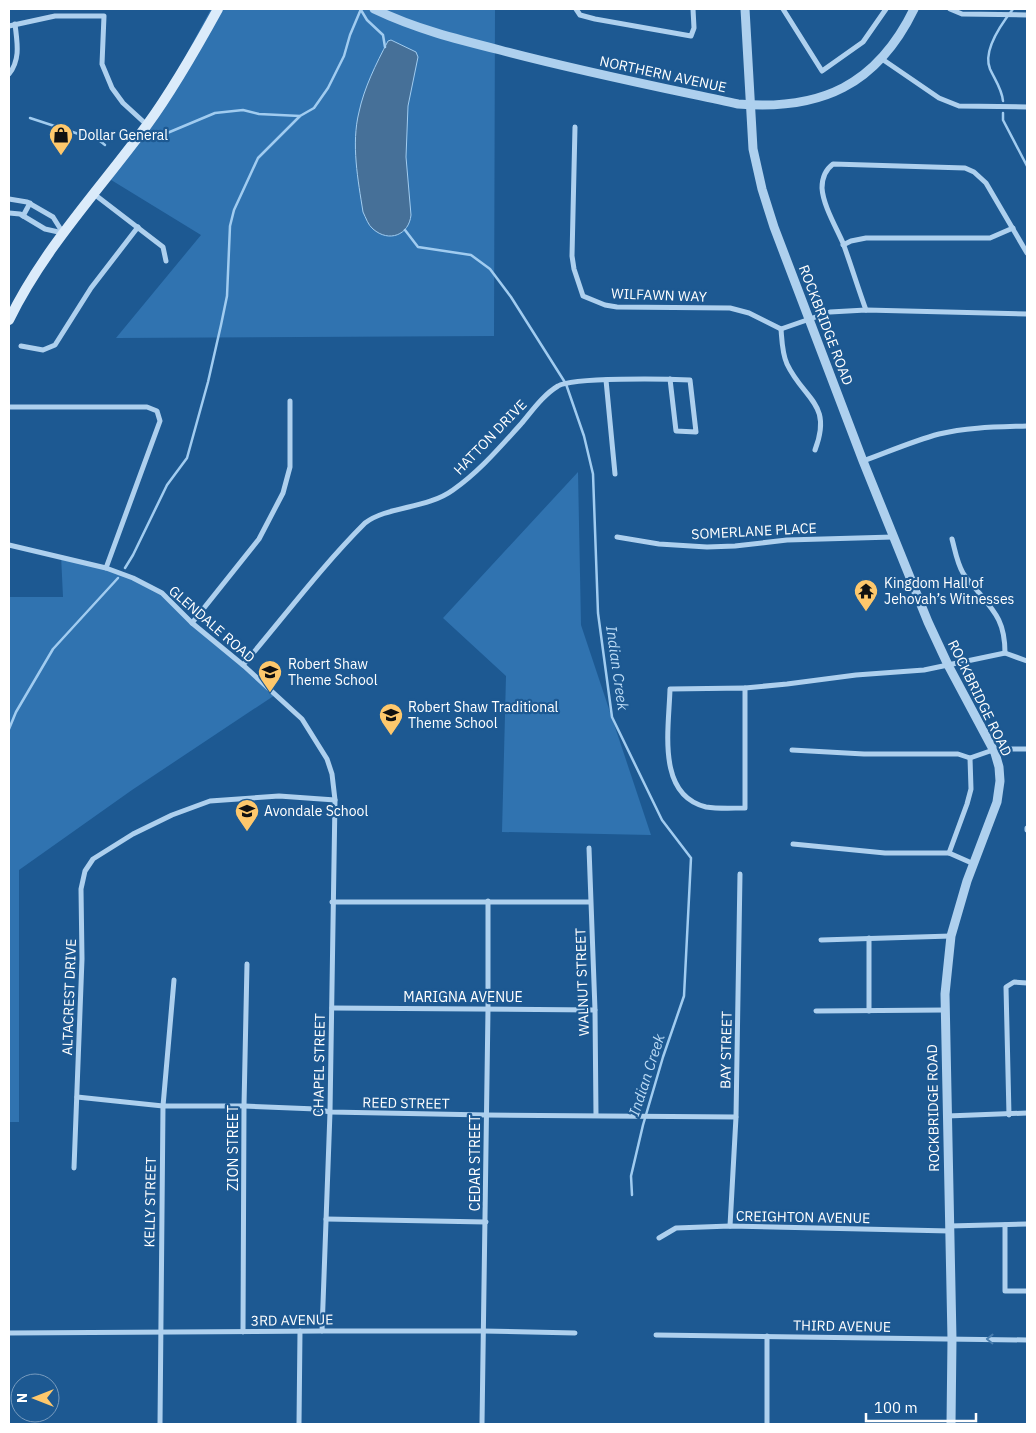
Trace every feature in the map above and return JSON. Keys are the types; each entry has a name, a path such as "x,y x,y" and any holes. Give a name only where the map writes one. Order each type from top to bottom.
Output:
{"main road":[{"path":"9,320 20,296 63,232 147,126 171,91 218,9"}],"street":[{"name":"NORTHERN AVENUE","path":"374,9 426,31 536,60 749,105 801,103 830,94 860,78 882,59 896,42 914,9"},
{"path":"576,9 580,15 595,19 692,36 694,28 693,9"},
{"name":"ROCKBRIDGE ROAD","path":"745,9 753,149 762,189 774,227 863,461 928,622 994,751 999,767 1000,781 997,802 974,864 951,936 944,994 952,1339 951,1424"},
{"path":"783,9 822,71 864,42 886,9"},
{"path":"950,9 962,14 1027,15"},
{"path":"9,74 14,68 18,55 12,25 55,16 104,16 102,64 112,88 123,103 147,126"},
{"path":"882,59 939,98 959,106 1027,107"},
{"name":"WILFAWN WAY","path":"575,127 572,256 574,269 583,296 617,307 730,308 750,313 782,330"},
{"path":"866,310 824,198 823,178 828,168 833,164 965,168 974,172 986,183 1027,253"},
{"path":"94,194 163,247 166,261"},
{"path":"9,198 30,204 53,217 63,232"},
{"path":"23,216 30,204"},
{"path":"9,213 23,216 45,229 63,232"},
{"path":"21,346 43,350 55,345 91,288 138,227"},
{"path":"843,245 851,240 866,238 990,238 1012,228"},
{"path":"815,450 821,430 820,415 811,396 794,377 786,363 783,354 782,330 830,312 866,310 1027,314"},
{"name":"HATTON DRIVE","path":"243,664 281,621 323,567 347,540 373,517 429,502 453,490 499,449 543,399 560,384 580,380 670,379 690,380 696,432 676,431 670,379"},
{"path":"606,380 615,474"},
{"path":"192,623 259,538 283,492 290,467 290,400"},
{"path":"9,407 147,407 157,412 160,421 106,568"},
{"path":"863,461 938,434 960,430 1027,426"},
{"name":"SOMERLANE PLACE","path":"617,537 659,544 707,547 787,540 893,537"},
{"path":"952,539 959,566 964,575 1000,620 1005,641 1005,653"},
{"name":"GLENDALE ROAD","path":"9,545 106,568 133,578 162,593 192,623 243,664 302,719 327,759 332,774 335,800"},
{"path":"745,688 745,808 704,806 694,802 679,790 671,773 670,690 745,688 856,675 924,670 1005,653 1027,661"},
{"path":"792,750 864,754 958,754 970,758 994,751 1027,749"},
{"path":"949,852 971,789 970,758"},
{"name":"ALTACREST DRIVE","path":"74,1168 82,959 81,889 85,871 93,859 133,834 172,815 210,801 279,796 335,800"},
{"name":"CHAPEL STREET","path":"322,1331 330,1112 335,800"},
{"path":"794,844 885,853 949,852 974,864"},
{"name":"WALNUT STREET","path":"589,848 595,1010 596,1115"},
{"name":"BAY STREET","path":"730,1226 736,1117 740,874"},
{"name":"CEDAR STREET","path":"482,1424 486,1222 488,901"},
{"path":"332,902 590,902"},
{"path":"821,940 951,936"},
{"path":"869,938 869,1011"},
{"name":"ZION STREET","path":"243,1332 247,964"},
{"name":"KELLY STREET","path":"160,1424 163,1106 174,980"},
{"path":"1009,1115 1006,987 1014,982 1027,984"},
{"name":"MARIGNA AVENUE","path":"332,1008 595,1010"},
{"path":"816,1011 945,1010"},
{"name":"REED STREET","path":"77,1097 163,1106 244,1106 316,1109 330,1112 736,1117"},
{"path":"947,1116 1027,1113"},
{"path":"326,1219 486,1222"},
{"path":"1005,1224 1005,1290 1027,1291"},
{"name":"CREIGHTON AVENUE","path":"659,1238 676,1228 730,1226 949,1228 1027,1224"},
{"path":"299,1424 300,1331"},
{"name":"3RD AVENUE","path":"9,1333 300,1331 575,1333"},
{"name":"THIRD AVENUE","path":"656,1335 1027,1340"},
{"path":"767,1336 767,1424"}],"shaded area":[{"path":"211,9 495,9 494,336 116,338 201,235 103,175 167,90"},
{"path":"391,40 416,52 418,57 408,106 406,157 411,215 406,228 402,232 397,235 385,236 373,229 363,212 355,149 357,124 364,94 379,58 388,41"},
{"path":"578,472 581,625 651,835 502,832 506,676 443,618"},
{"path":"61,555 122,572 167,597 275,695 132,790 19,870 19,1122 9,1122 9,597 63,597"}],"waterway":[{"path":"125,568 167,485 187,458 208,382 227,296 230,226 234,210 258,158 300,116 314,108 328,88 344,56 350,35 361,9"},
{"path":"1003,101 1000,89 988,62 994,37 1013,9"},
{"name":"Indian Creek","path":"361,10 367,20 383,35 385,47"},
{"path":"153,139 215,113 243,110 259,114 300,116"},
{"path":"1003,113 1003,120 1027,166"},
{"path":"30,118 100,141 105,145"},
{"name":"Indian Creek","path":"405,230 418,247 471,255 490,269 511,297 566,384 584,436 593,474 598,613 612,717 662,820 691,858 684,996 663,1057 643,1125 631,1176 632,1195"},
{"path":"9,729 16,712 53,649 118,578"}],"place":[{"name":"Dollar General","path":"61,156"},
{"name":"Kingdom Hall of Jehovah’s Witnesses","path":"866,612"},
{"name":"Robert Shaw Theme School","path":"270,693"},
{"name":"Robert Shaw Traditional Theme School","path":"391,736"},
{"name":"Avondale School","path":"247,832"}]}
